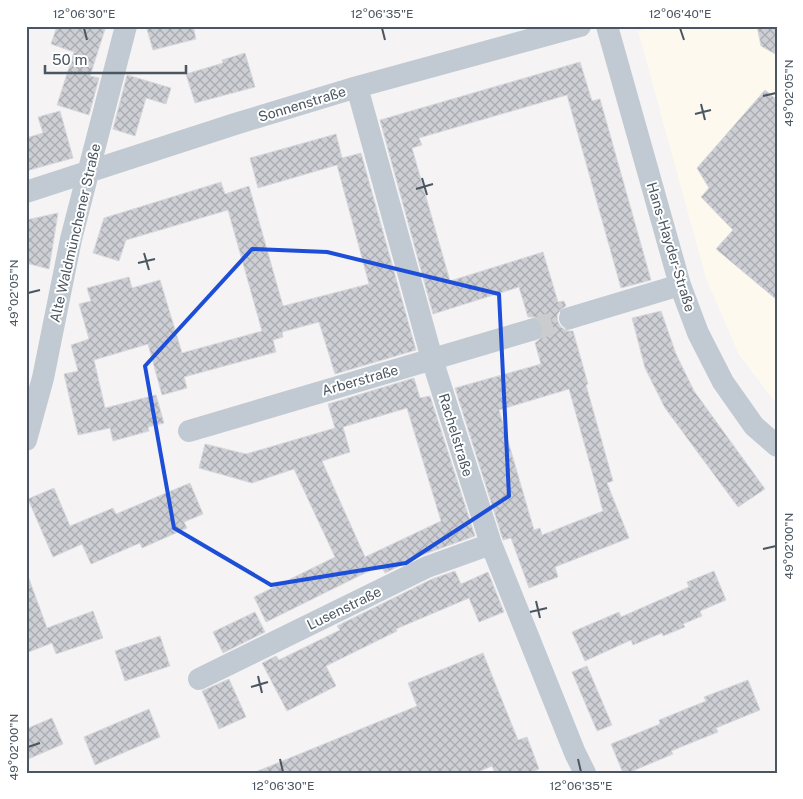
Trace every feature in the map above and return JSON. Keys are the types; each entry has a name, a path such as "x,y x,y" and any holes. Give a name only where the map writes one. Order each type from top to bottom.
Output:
{"street":[{"name":"Alte Waldmünchener Straße","path":"26,440 43,378 71,239 126,26"},
{"name":"Sonnenstraße","path":"26,192 235,124 357,87 580,26"},
{"name":"Hans-Hayder-Straße","path":"607,26 680,285 698,333 723,382 754,426 777,446"},
{"name":"Rachelstraße","path":"357,87 432,359 491,544 575,753 585,773"},
{"path":"570,318 680,285"},
{"name":"Arberstraße","path":"189,431 531,330"},
{"name":"Lusenstraße","path":"199,679 427,568 491,544"}],"highlighted area":[{"path":"252,249 327,252 499,294 509,496 406,563 271,585 174,528 145,366"}],"shaded area":[{"path":"655,26 777,26 777,405 738,353 706,278 638,31"}],"building":[{"path":"57,26 106,26 90,76 99,78 89,115 57,105 74,52 51,44"},
{"path":"146,26 193,26 196,39 153,50"},
{"path":"757,26 777,26 777,55 761,46"},
{"path":"245,53 255,87 195,103 186,74 223,63 222,60"},
{"path":"580,62 592,101 600,99 651,280 621,288 567,95 419,138 422,145 412,148 450,281 543,252 558,302 564,301 566,306 557,315 558,322 567,331 573,331 613,481 607,483 629,538 555,567 558,577 529,588 511,538 503,540 455,388 541,364 535,343 544,334 543,326 535,317 528,317 519,287 433,314 380,120","holes":["569,389 603,511 542,535 540,528 534,530 499,410"]},
{"path":"127,75 171,88 166,104 146,98 135,136 113,129"},
{"path":"765,90 777,100 777,300 716,249 733,230 701,197 709,188 697,168"},
{"path":"60,111 73,158 26,171 26,138 43,133 38,117"},
{"path":"336,134 342,158 361,153 416,350 335,374 319,322 282,332 283,337 273,340 276,352 184,377 187,388 162,395 148,344 94,360 105,408 156,395 164,423 148,427 149,431 113,441 110,428 78,435 64,374 78,371 71,345 89,339 79,304 91,301 87,288 129,277 132,288 160,280 182,353 262,331 228,210 126,240 119,261 93,253 104,218 221,182 225,194 249,186 283,306 369,284 337,165 258,188 250,158"},
{"path":"58,213 49,269 26,263 26,220"},
{"path":"661,311 676,354 694,391 765,489 738,507 665,408 645,368 632,318"},
{"path":"414,378 420,398 430,396 475,536 422,555 385,573 381,565 266,622 254,597 335,557 294,469 252,483 199,468 205,444 246,454 335,428 328,404","holes":["407,408 441,521 365,557 322,461 350,452 343,427"]},
{"path":"190,483 203,514 184,522 187,528 142,548 140,543 91,564 82,544 53,557 28,499 54,488 70,526 113,508 116,514"},
{"path":"455,571 461,584 488,572 504,612 479,622 469,598 396,629 397,631 326,666 336,686 287,711 262,663 276,656 279,660 340,630 337,626 432,579"},
{"path":"714,571 726,600 700,611 702,616 683,624 685,627 663,636 662,633 633,645 631,640 585,661 572,632 619,612 621,617 689,587 687,582"},
{"path":"26,576 28,576 47,628 93,611 103,638 56,654 52,643 26,653"},
{"path":"255,612 265,632 223,653 213,632"},
{"path":"160,636 170,666 125,681 115,651"},
{"path":"483,653 518,740 527,737 539,769 529,773 495,773 492,766 475,773 253,773 417,706 408,683"},
{"path":"587,666 612,725 597,731 572,672"},
{"path":"229,679 246,717 219,729 202,691"},
{"path":"748,680 760,710 716,728 718,732 671,751 673,754 628,773 623,773 611,744 660,724 659,720 706,701 704,697"},
{"path":"149,709 160,737 95,765 84,737"},
{"path":"52,718 63,744 26,760 26,729"}],"tunnel":[{"path":"531,330 570,318"}]}
